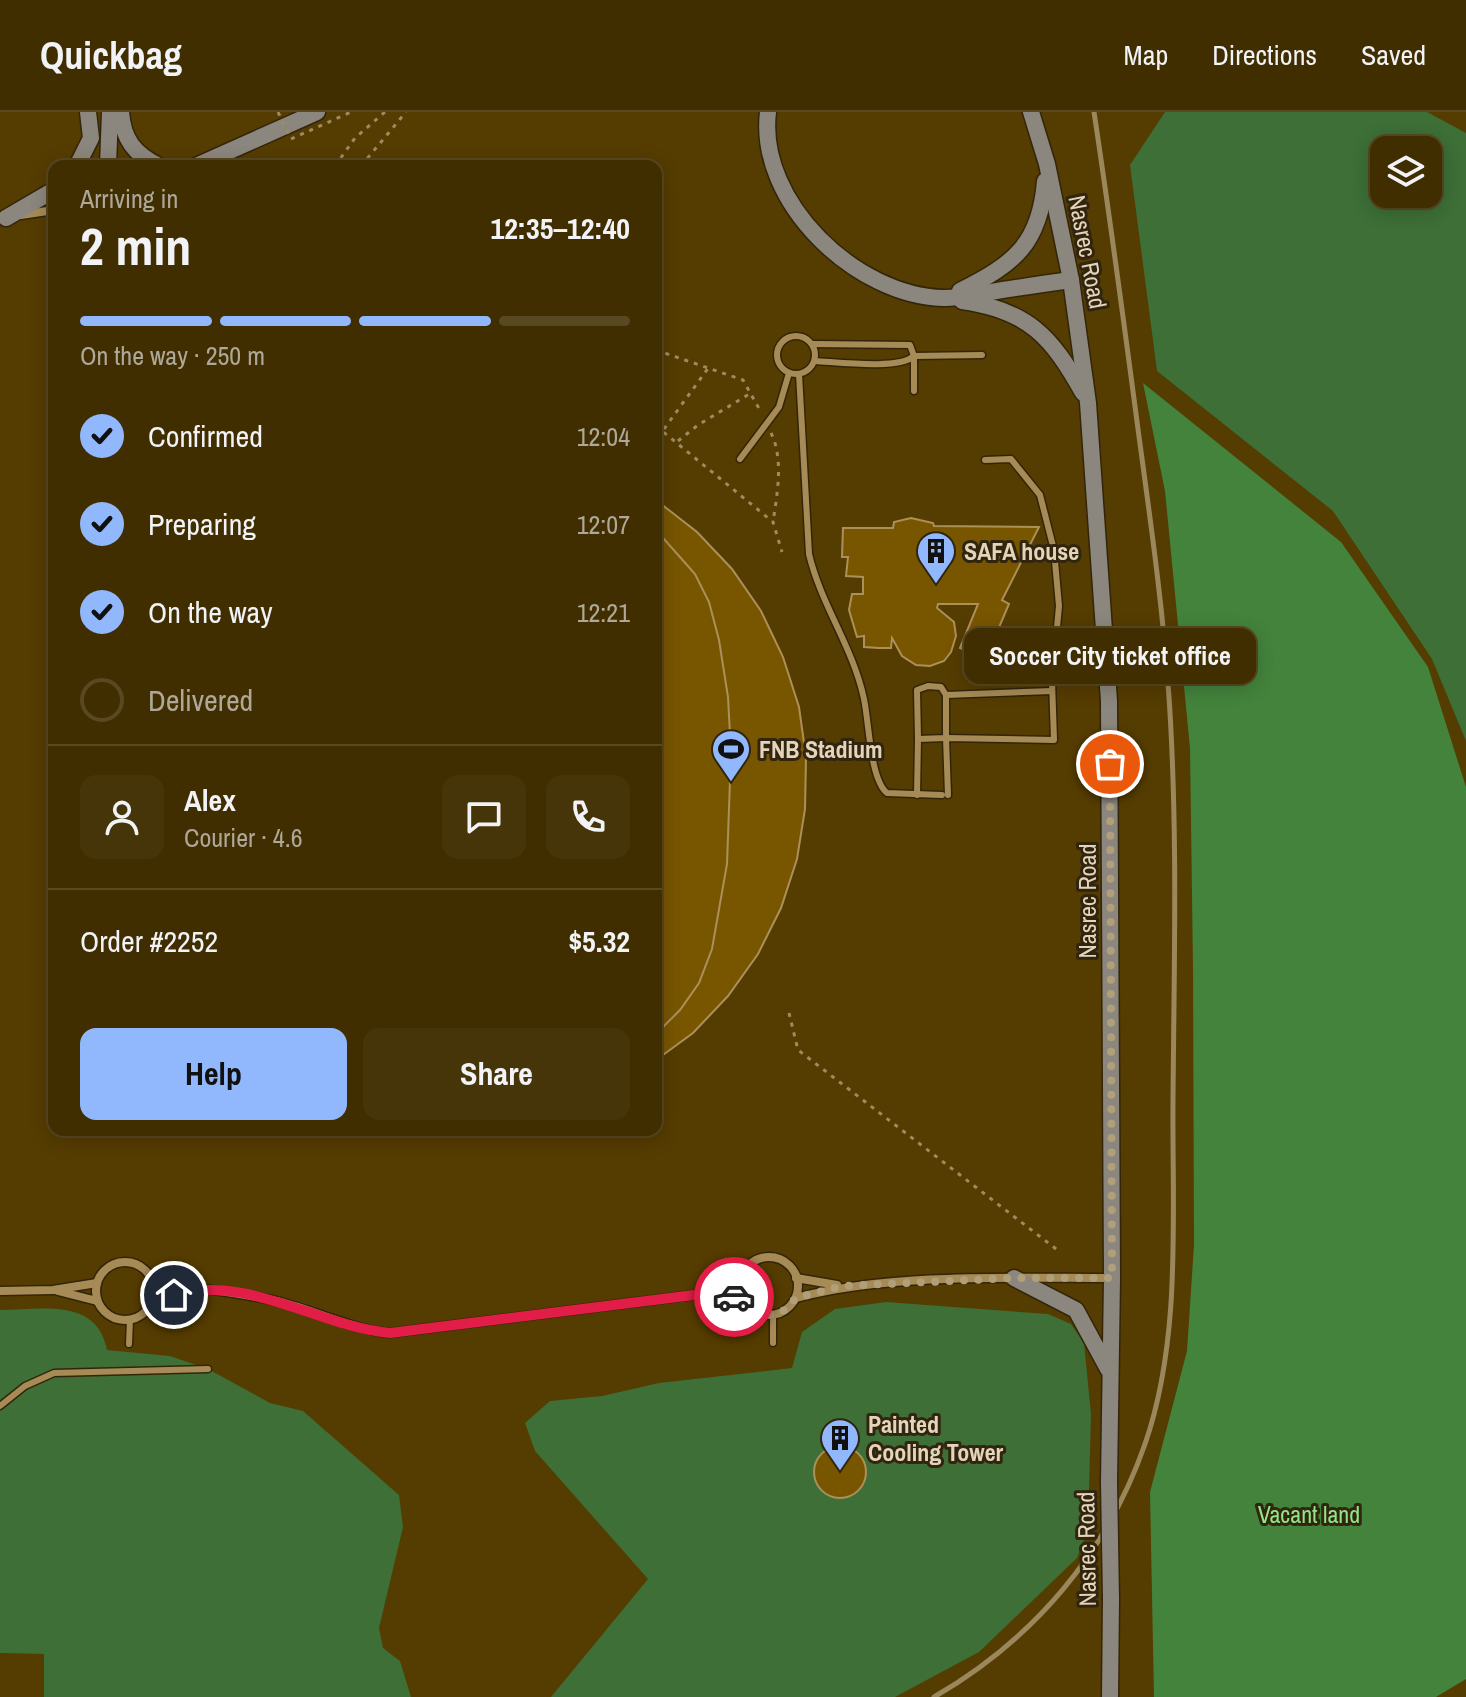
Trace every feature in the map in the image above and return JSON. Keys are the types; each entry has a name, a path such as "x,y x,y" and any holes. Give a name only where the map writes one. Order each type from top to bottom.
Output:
{"main road":[{"path":"88,112 92,160"},
{"path":"108,160 110,112"},
{"path":"121,112 127,140 147,160"},
{"path":"209,160 317,112"},
{"path":"768,112 769,142 776,170 803,221 822,242 851,265 884,284 909,293 990,305 1031,324 1062,356 1088,403"},
{"name":"Nasrec Road","path":"1031,112 1047,164 1071,280 1088,403 1109,701 1112,1278 1110,1697"},
{"path":"80,160 91,138"},
{"path":"944,298 1000,271 1017,255 1040,216 1047,164"},
{"path":"3,218 48,193"},
{"path":"944,298 1071,280"},
{"path":"1014,1278 1076,1310 1111,1374"}],"street":[{"path":"3,218 48,211"},
{"path":"694,1295 741,1278 752,1264 768,1258 786,1263 796,1278 796,1298"},
{"path":"97,1301 97,1283 106,1268 123,1261 144,1269 152,1281 152,1301"},
{"path":"741,1278 742,1297 754,1311 773,1315 782,1312 796,1298 842,1286 1014,1278 1112,1278"},
{"path":"796,1278 842,1286"},
{"path":"152,1281 246,1294 365,1330 390,1333 694,1295 742,1297"},
{"path":"0,1291 53,1290 97,1283"},
{"path":"53,1290 97,1301 110,1316 130,1319 139,1316 152,1301 195,1289"}],"lane":[{"path":"795,336 812,344 815,361 807,371 789,373 779,364 780,345 795,336"},
{"path":"812,344 910,345 914,356 914,391"},
{"path":"815,361 908,361 914,356 982,355"},
{"path":"740,459 779,407 789,373"},
{"path":"799,374 806,535 812,569 853,658 863,694 879,787 887,793 917,795 945,795 946,695 941,687 928,686 917,690 917,795"},
{"path":"918,739 1054,740 1052,691 1059,606 1054,550 1040,495 1011,459 985,460"},
{"path":"946,695 1052,691"},
{"path":"773,1315 773,1343"},
{"path":"129,1344 130,1319"},
{"path":"0,1406 25,1386 54,1373 208,1369"}],"path":[{"path":"278,112 291,139 351,112"},
{"path":"339,160 355,138 385,112"},
{"path":"366,160 406,112"},
{"path":"233,149 248,160"},
{"path":"662,352 743,380 751,393 777,444 778,491 773,522 782,552"},
{"path":"709,367 663,430 773,522"},
{"path":"678,441 751,393"},
{"path":"789,1013 798,1050 1060,1252"}],"green space":[{"path":"1165,112 1427,112 1466,133 1466,741 1432,659 1333,511 1157,371 1130,165"},
{"name":"Vacant land","path":"1143,383 1341,542 1428,667 1466,787 1466,1679 1436,1697 1154,1697 1150,1492 1187,1351 1194,1245 1193,969 1190,748 1165,491"},
{"path":"886,1302 1048,1314 1071,1324 1084,1343 1091,1414 1088,1528 1077,1558 979,1652 895,1697 551,1697 648,1579 535,1451 525,1423 550,1401 602,1396 659,1383 792,1368 802,1332 835,1309"},
{"path":"49,1309 80,1314 92,1321 101,1333 107,1350 170,1356 208,1369 270,1403 303,1411 399,1495 403,1527 379,1628 383,1648 400,1661 411,1697 44,1697 44,1654 0,1653 0,1310"}],"building":[{"name":"FNB Stadium","path":"662,505 697,532 732,569 761,611 783,657 799,707 806,757 805,809 797,859 781,908 758,954 728,996 693,1033 662,1056"},
{"name":"SAFA house","path":"911,518 933,523 934,526 1039,527 1002,600 1009,604 986,658 960,648 978,604 938,604 937,608 954,622 956,636 951,652 944,661 930,666 916,665 902,656 892,638 891,648 879,648 864,647 864,636 857,637 849,610 852,594 863,594 863,577 846,576 848,557 842,557 843,528 893,528 894,522"},
{"name":"FNB Stadium","path":"662,537 695,574 709,602 728,697 731,753 727,864 712,949 699,983 680,1010 662,1028"},
{"name":"Painted Cooling Tower","path":"840,1446 858,1454 866,1472 858,1490 840,1498 822,1490 814,1472 822,1454"}],"railway":[{"path":"934,1697 970,1674 1035,1620 1088,1557 1129,1484 1145,1444 1157,1403 1170,1318 1175,899 1169,697 1152,529 1094,112"}],"way so far":[{"path":"734,1297 742,1297 754,1311 773,1315 782,1312 796,1298 842,1286 1014,1278 1112,1278 1110,764"}],"place":[{"name":"SAFA house","path":"936,585"},
{"name":"Soccer City ticket office","path":"1110,764"},
{"name":"FNB Stadium","path":"731,783"},
{"name":"Painted Cooling Tower","path":"840,1472"}],"route":[{"path":"174,1295 195,1289 246,1294 282,1302 365,1330 390,1333 694,1295 734,1297"}]}
